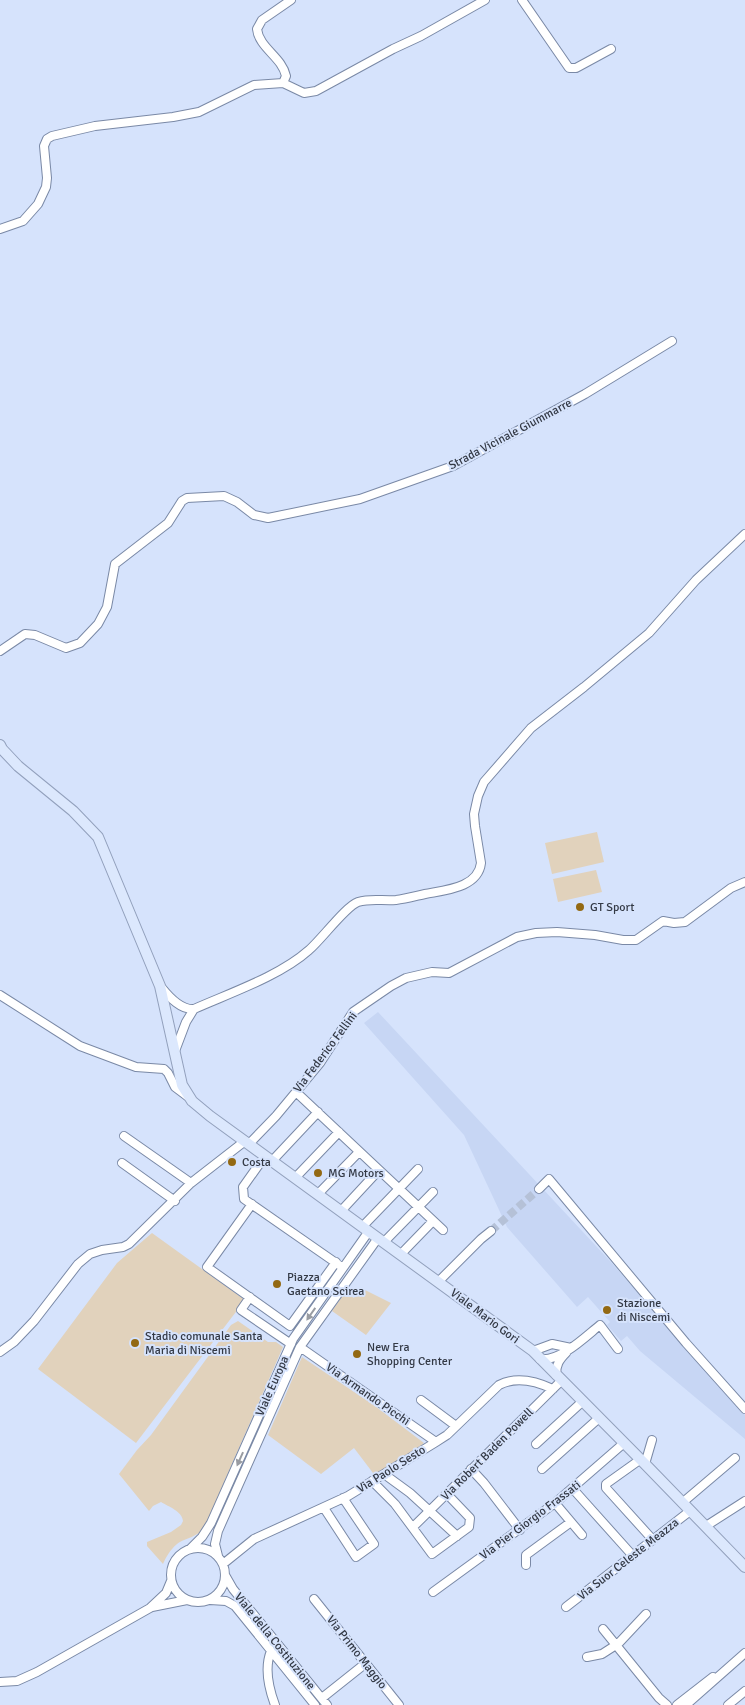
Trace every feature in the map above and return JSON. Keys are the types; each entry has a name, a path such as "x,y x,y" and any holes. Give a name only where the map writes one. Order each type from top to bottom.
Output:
{"main road":[{"path":"0,745 2,750 18,766 73,811 98,837 160,986 182,1085 192,1100"},
{"name":"Viale Mario Gori","path":"192,1100 210,1116 439,1281 541,1359 745,1567"}],"street":[{"path":"283,84 286,76 283,67 261,40 257,29 262,20 291,0"},
{"path":"0,229 23,221 38,204 46,187 47,178 44,146 47,139 52,136 95,126 199,112 254,85 283,84 304,93 316,91 485,0"},
{"path":"522,0 569,68 576,68 611,49"},
{"name":"Strada Vicinale Giummarre","path":"0,651 25,634 35,635 66,648 80,644 98,624 107,607 115,564 168,524 182,501 187,498 224,496 237,502 254,515 268,518 360,500 453,466 585,394 672,341"},
{"path":"160,986 169,997 182,1007 194,1009 272,974 295,961 321,939 353,904 375,899 395,900 457,888 476,876 481,864 474,814 478,796 484,782 531,728 649,633 696,580 745,534"},
{"name":"Via Federico Fellini","path":"0,1352 14,1342 34,1321 78,1264 94,1252 123,1248 130,1244 191,1183 247,1143 296,1092 320,1063 353,1012 391,986 406,978 432,972 449,973 517,938 536,933 557,932 636,940 663,921 685,922 730,888 745,882"},
{"path":"0,995 80,1046 136,1068 164,1069 168,1072 175,1087 192,1100"},
{"path":"175,1051 186,1022 194,1009"},
{"path":"296,1092 443,1230"},
{"path":"318,1112 269,1158 243,1187 244,1199 344,1268"},
{"path":"296,1178 339,1132"},
{"path":"124,1136 191,1183"},
{"path":"318,1194 359,1152"},
{"path":"122,1163 174,1201"},
{"name":"Viale Europa","path":"190,1549 202,1538 212,1524 293,1339 344,1268 366,1229 418,1168"},
{"path":"341,1211 379,1170"},
{"path":"539,1189 548,1179 745,1410"},
{"name":"Viale Europa","path":"218,1556 215,1544 218,1531 300,1346 381,1240 432,1192"},
{"path":"252,1204 207,1267 290,1326 336,1262"},
{"path":"401,1254 433,1221"},
{"path":"439,1281 491,1231"},
{"path":"250,1297 241,1310 291,1344"},
{"path":"541,1359 554,1357 570,1348 600,1325 618,1349"},
{"path":"541,1359 546,1345 570,1348"},
{"name":"Via Armando Picchi","path":"300,1346 436,1442"},
{"path":"541,1359 551,1349 558,1346"},
{"path":"559,1378 556,1367 570,1348"},
{"name":"Via Robert Baden Powell","path":"413,1527 553,1388 559,1378"},
{"name":"Via Paolo Sesto","path":"223,1564 254,1539 343,1498 436,1442 456,1426 499,1385 508,1380 539,1382 553,1388"},
{"path":"422,1400 456,1426"},
{"path":"536,1444 583,1401"},
{"path":"542,1469 599,1418"},
{"path":"652,1440 643,1462 606,1484 606,1488 653,1540"},
{"name":"Via Pier Giorgio Frassati","path":"433,1592 520,1530 573,1489 624,1443"},
{"path":"682,1503 736,1458"},
{"path":"471,1469 520,1530"},
{"path":"384,1474 410,1493 457,1536"},
{"path":"372,1481 385,1492 432,1554 469,1527 470,1518 447,1494"},
{"path":"573,1489 633,1556"},
{"path":"324,1508 356,1557 374,1544 343,1498"},
{"path":"706,1526 745,1501"},
{"path":"555,1503 582,1535"},
{"name":"Via Suor Celeste Meazza","path":"566,1607 690,1510"},
{"path":"526,1565 526,1555 571,1522"},
{"path":"0,1682 17,1681 37,1672 150,1608 170,1587 171,1573 177,1558 182,1552 190,1549 205,1548 218,1556 223,1564 226,1575 223,1587 210,1600 203,1602 188,1600 150,1608"},
{"name":"Viale della Costituzione","path":"226,1575 234,1589 324,1702"},
{"path":"171,1581 179,1595 188,1600"},
{"name":"Via Primo Maggio","path":"314,1599 399,1705"},
{"name":"Viale della Costituzione","path":"210,1600 226,1602 235,1606 315,1705"},
{"path":"587,1657 602,1654 616,1646 646,1614"},
{"path":"602,1629 658,1698 667,1705"},
{"path":"271,1651 268,1658 269,1689 275,1705"},
{"path":"686,1705 745,1653"},
{"path":"324,1702 366,1663"},
{"path":"677,1705 706,1681 723,1671"},
{"path":"728,1705 745,1690"}],"shaded area":[{"path":"597,832 604,862 552,874 545,843"},
{"path":"596,870 602,892 558,902 553,879"},
{"path":"378,1012 610,1261 745,1415 745,1439 640,1351 627,1336 621,1341 607,1325 610,1322 588,1297 577,1307 507,1227 464,1135 364,1023"},
{"name":"Stadio comunale Santa Maria di Niscemi","path":"152,1233 245,1300 136,1443 38,1369 117,1263"},
{"path":"361,1288 391,1303 366,1335 332,1311 345,1292 354,1298"},
{"path":"238,1321 268,1342 276,1342 283,1347 205,1526 199,1533 177,1544 168,1554 163,1564 147,1546 147,1542 171,1532 181,1525 182,1518 175,1510 161,1502 153,1506 149,1511 119,1474 151,1435 231,1325"},
{"path":"302,1357 375,1406 424,1443 415,1451 377,1473 373,1473 354,1448 321,1474 268,1435"}],"tunnel":[{"path":"491,1231 539,1189"}],"place":[{"name":"GT Sport","path":"580,907"},
{"name":"Costa","path":"232,1162"},
{"name":"MG Motors","path":"318,1173"},
{"name":"Piazza Gaetano Scirea","path":"277,1284"},
{"name":"Stazione di Niscemi","path":"607,1310"},
{"name":"Stadio comunale Santa Maria di Niscemi","path":"135,1343"},
{"name":"New Era Shopping Center","path":"357,1354"}]}
